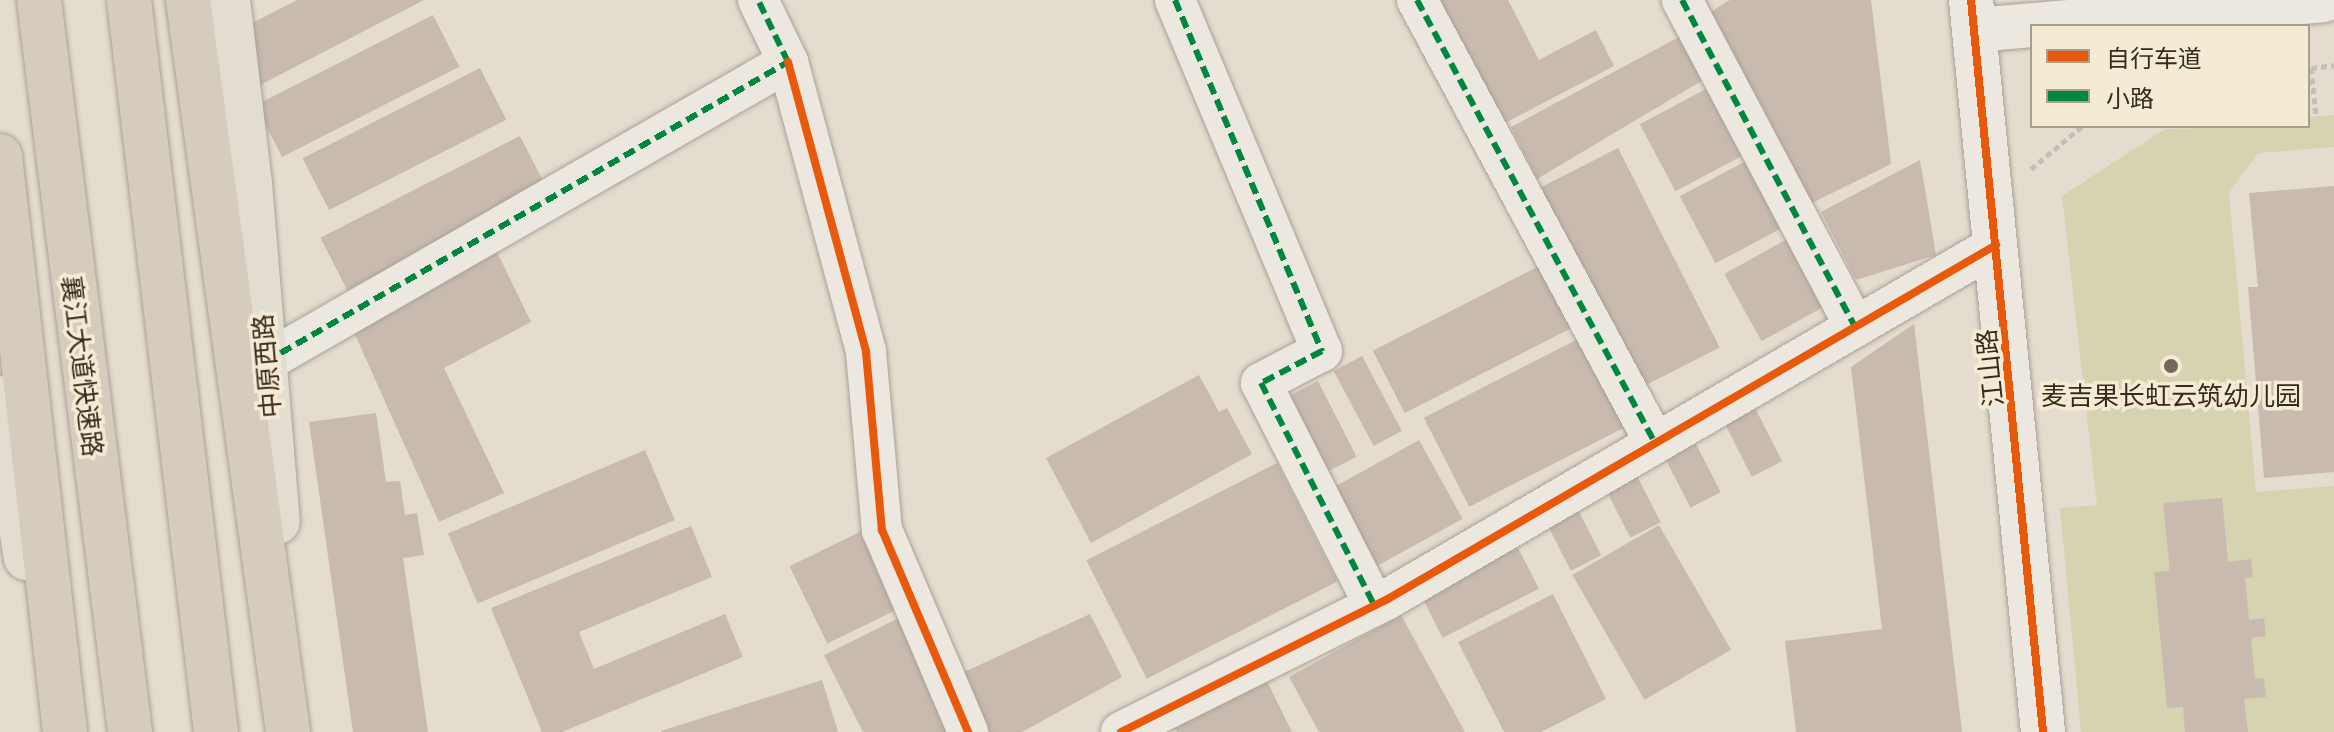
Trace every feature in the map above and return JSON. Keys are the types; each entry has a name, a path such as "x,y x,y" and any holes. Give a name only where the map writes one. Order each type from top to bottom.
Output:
{"highway":[{"name":"襄江大道快速路","path":"39,0 130,732"},
{"path":"129,0 216,732"},
{"path":"188,0 288,732"},
{"path":"0,156 65,732"}],"main road":[{"name":"中原西路","path":"228,0 265,362 296,732"},
{"path":"0,398 55,732"}],"street":[{"path":"758,0 788,62 866,352 882,530 968,732"},
{"path":"1175,0 1322,351 1261,383 1374,605"},
{"path":"1417,0 1655,443"},
{"path":"1682,0 1855,327"},
{"path":"1973,15 2324,0"},
{"name":"江山路","path":"1973,15 2043,732"},
{"path":"265,362 788,62"},
{"path":"1121,732 1374,605 1855,327 1994,224"}],"path":[{"path":"2316,116 2310,68 2334,65"},
{"path":"1994,224 2080,128"}],"shaded area":[{"path":"2334,115 2334,147 2258,153 2229,193 2256,492 2334,486 2334,732 2081,732 2060,508 2097,505 2062,196 2165,129 2310,128 2310,117"}],"building":[{"path":"297,0 424,0 260,85 233,33"},
{"path":"1434,0 1508,0 1539,60 1596,30 1614,66 1499,126"},
{"path":"1730,0 1871,0 1891,164 1812,203 1710,12"},
{"path":"433,15 459,67 282,157 256,105"},
{"path":"1681,36 1703,80 1537,179 1511,127"},
{"path":"480,68 506,120 329,210 303,158"},
{"path":"1706,89 1742,156 1675,191 1640,124"},
{"path":"520,136 547,189 347,290 320,238"},
{"path":"1618,148 1720,348 1637,390 1535,190"},
{"path":"1920,160 1936,255 1856,280 1821,212"},
{"path":"1746,161 1782,228 1715,263 1680,196"},
{"path":"2334,186 2334,472 2264,478 2248,287 2258,287 2249,193"},
{"path":"1789,238 1826,305 1762,341 1724,274"},
{"path":"495,248 531,322 444,368 504,493 439,522 352,328"},
{"path":"1543,264 1575,326 1405,413 1373,351"},
{"path":"1914,324 1962,732 1796,732 1785,641 1882,629 1851,367"},
{"path":"1586,335 1631,424 1469,507 1424,418"},
{"path":"1362,356 1402,431 1374,446 1334,371"},
{"path":"1199,375 1219,412 1227,408 1252,454 1091,543 1046,458"},
{"path":"1318,381 1357,457 1328,471 1289,396"},
{"path":"1754,406 1782,461 1752,477 1724,421"},
{"path":"376,413 386,482 400,481 405,515 417,513 424,555 403,558 428,732 353,732 309,422"},
{"path":"1693,438 1721,492 1690,508 1663,453"},
{"path":"1419,440 1463,519 1370,570 1326,491"},
{"path":"645,450 675,520 478,604 448,534"},
{"path":"1277,463 1337,582 1147,679 1086,560"},
{"path":"1633,468 1661,522 1630,538 1603,483"},
{"path":"2222,498 2228,562 2251,559 2253,577 2245,578 2249,620 2264,618 2266,636 2251,638 2255,679 2264,678 2266,697 2244,699 2248,732 2185,732 2183,707 2167,708 2154,572 2170,571 2163,503"},
{"path":"1573,500 1601,555 1571,571 1543,515"},
{"path":"1659,525 1731,650 1644,700 1572,575"},
{"path":"691,526 712,577 579,632 594,669 725,614 743,657 562,732 542,732 491,608"},
{"path":"866,529 904,606 827,644 790,566"},
{"path":"1513,538 1539,589 1443,638 1417,587"},
{"path":"1553,594 1606,699 1541,732 1504,732 1458,642"},
{"path":"1090,614 1122,677 1022,732 989,732 962,673"},
{"path":"1401,615 1465,732 1319,732 1289,677"},
{"path":"901,617 955,732 863,732 824,655"},
{"path":"1265,677 1292,732 1177,732 1172,723"},
{"path":"822,680 838,732 661,732 661,731"}],"marked path":[{"path":"265,362 788,62 758,0"},
{"path":"1175,0 1322,351 1261,383 1374,605"},
{"path":"1417,0 1655,443"},
{"path":"1682,0 1855,327"}],"cycle path":[{"path":"1971,0 2043,732"},
{"path":"788,62 866,352 882,530 968,732"},
{"path":"1121,732 1386,600 1996,245"}],"place":[{"name":"麦吉果长虹云筑幼儿园","path":"2171,366"}]}
